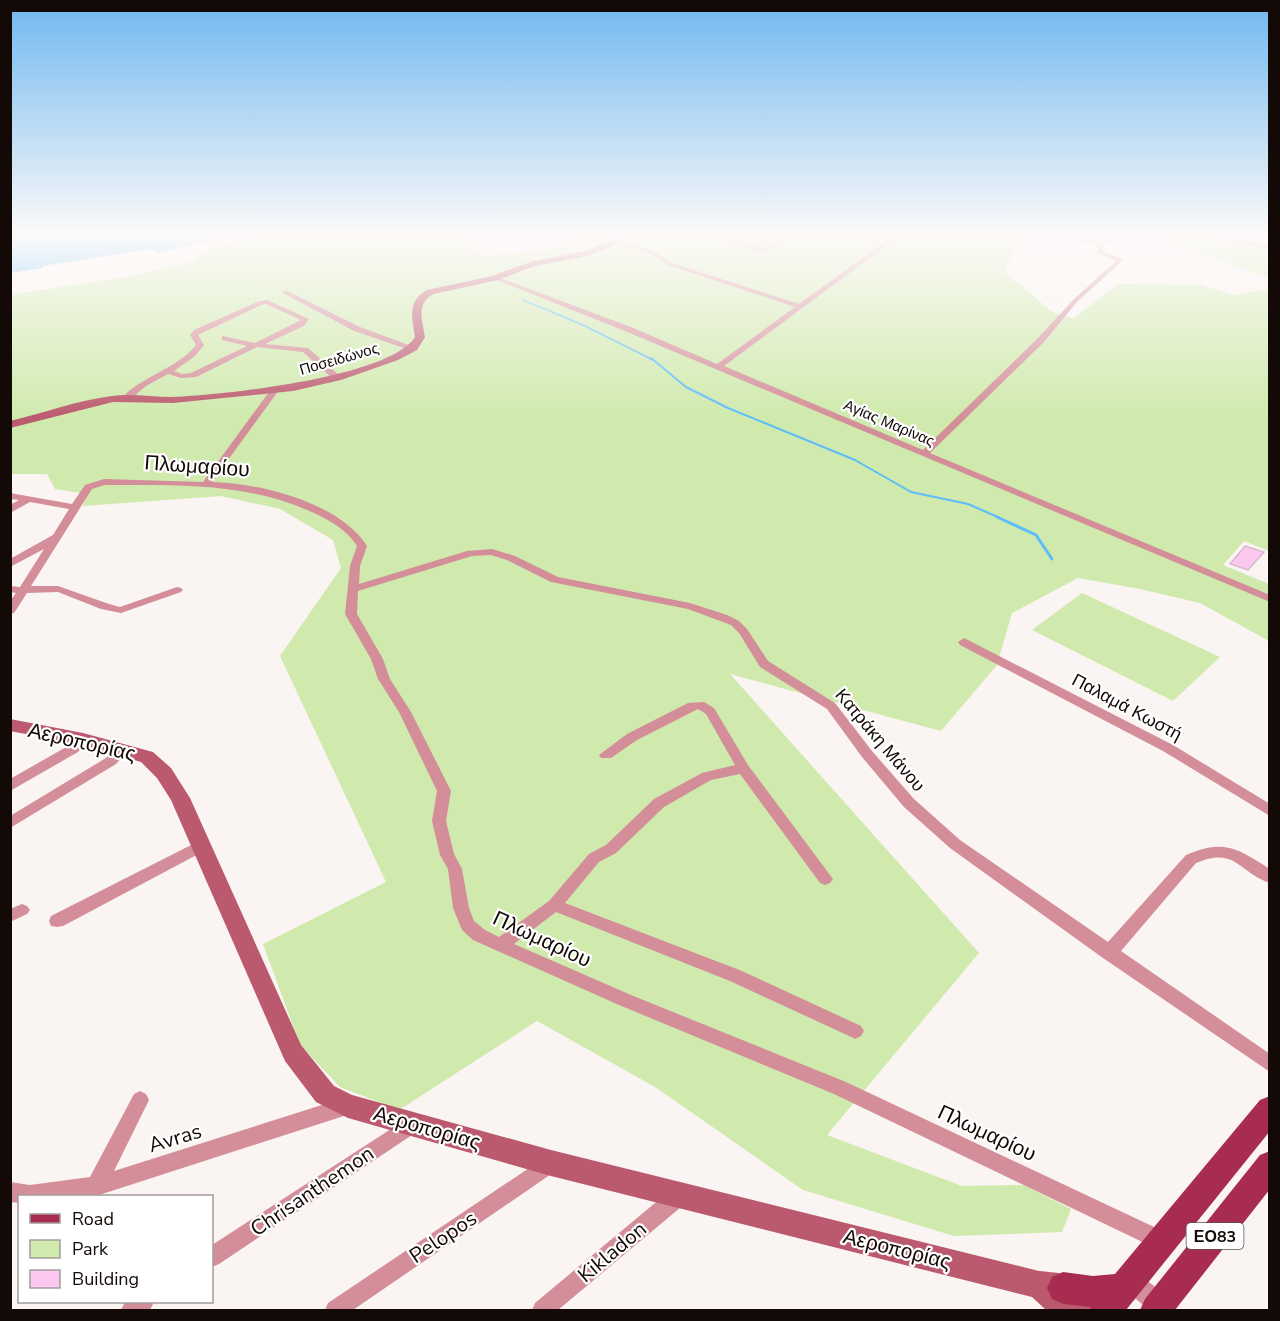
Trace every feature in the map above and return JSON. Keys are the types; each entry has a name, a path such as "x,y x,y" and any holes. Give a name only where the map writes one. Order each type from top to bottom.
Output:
{"main road":[{"name":"ΕΟ83","path":"1120,1294 1269,1109"},
{"name":"ΕΟ83","path":"1160,1309 1269,1165"},
{"path":"1056,1295 1094,1292 1120,1294"}],"street":[{"path":"294,297 357,329 413,348 420,337 416,314 417,304 422,297"},
{"name":"Αγίας Μαρίνας","path":"542,297 925,453 1269,599"},
{"path":"768,297 801,307"},
{"path":"718,367 815,297"},
{"path":"925,453 1041,340 1080,297"},
{"path":"124,399 135,389 169,372 198,348 199,343 194,335 197,332 260,303 267,302 305,319 301,324 193,375 181,376 169,372"},
{"path":"225,338 255,345 305,350 337,378"},
{"name":"Ποσειδώνος","path":"10,425 99,401 172,400 312,385 394,358 413,348"},
{"path":"205,485 275,390"},
{"name":"Πλωμαρίου","path":"10,611 16,590 57,537 88,487 104,482 240,487 299,504 327,516 354,533 362,546 355,566 351,614 377,659 384,679 405,712 444,791 439,821 447,855 455,869 461,908 468,925 479,934 500,945 626,1000 840,1088 1162,1241"},
{"path":"10,496 75,507"},
{"path":"10,510 28,499"},
{"path":"10,564 57,537"},
{"name":"Κατράκη Μάνου","path":"354,589 471,553 492,552 511,558 555,580 690,606 735,623 743,631 764,664 831,706 886,777 936,828 980,863 1269,1064"},
{"path":"16,590 60,589 104,607 121,610 177,590"},
{"name":"Παλαμά Κωστή","path":"964,642 1168,748 1269,811"},
{"path":"606,755 632,737 692,706 700,705 710,711 743,768 825,879"},
{"name":"Αεροπορίας","path":"10,725 122,749 147,757 164,773 180,798 293,1053 325,1094 348,1106 551,1163 681,1194 1056,1295 1091,1311"},
{"path":"10,786 73,749 83,740"},
{"path":"10,824 111,761 122,749"},
{"path":"500,945 554,905 594,858 611,849 659,803 707,776 743,768"},
{"path":"57,921 201,846"},
{"path":"1109,953 1191,860 1208,851 1220,850 1228,853 1269,877"},
{"path":"554,905 736,976 855,1031"},
{"path":"96,1186 140,1100"},
{"name":"Avras","path":"10,1192 30,1195 96,1186 348,1106"},
{"name":"Chrisanthemon","path":"213,1256 411,1124"},
{"name":"Pelopos","path":"335,1311 551,1163"},
{"name":"Kikladon","path":"542,1311 681,1194"},
{"path":"1120,1294 1160,1309"}],"green space":[{"path":"10,297 1034,297 1051,311 1073,319 1102,297 1269,297 1269,551 1244,541 1223,565 1269,584 1269,641 1200,603 1078,578 1012,613 997,665 941,731 730,674 979,953 827,1135 962,1186 1024,1185 1071,1209 1062,1232 954,1236 803,1190 655,1087 537,1021 399,1110 340,1087 300,1045 263,944 386,882 280,656 341,568 333,540 280,509 221,496 83,506 87,494 55,489 47,474 11,474"},
{"path":"1082,593 1220,657 1173,701 1032,630"}],"building":[{"path":"1245,546 1264,552 1248,570 1230,564"}],"waterway":[{"path":"523,300 583,325 653,360"},
{"path":"651,358 686,387 728,408 855,460 911,492 968,504 1000,518"},
{"path":"997,517 1036,535 1052,559"}]}
